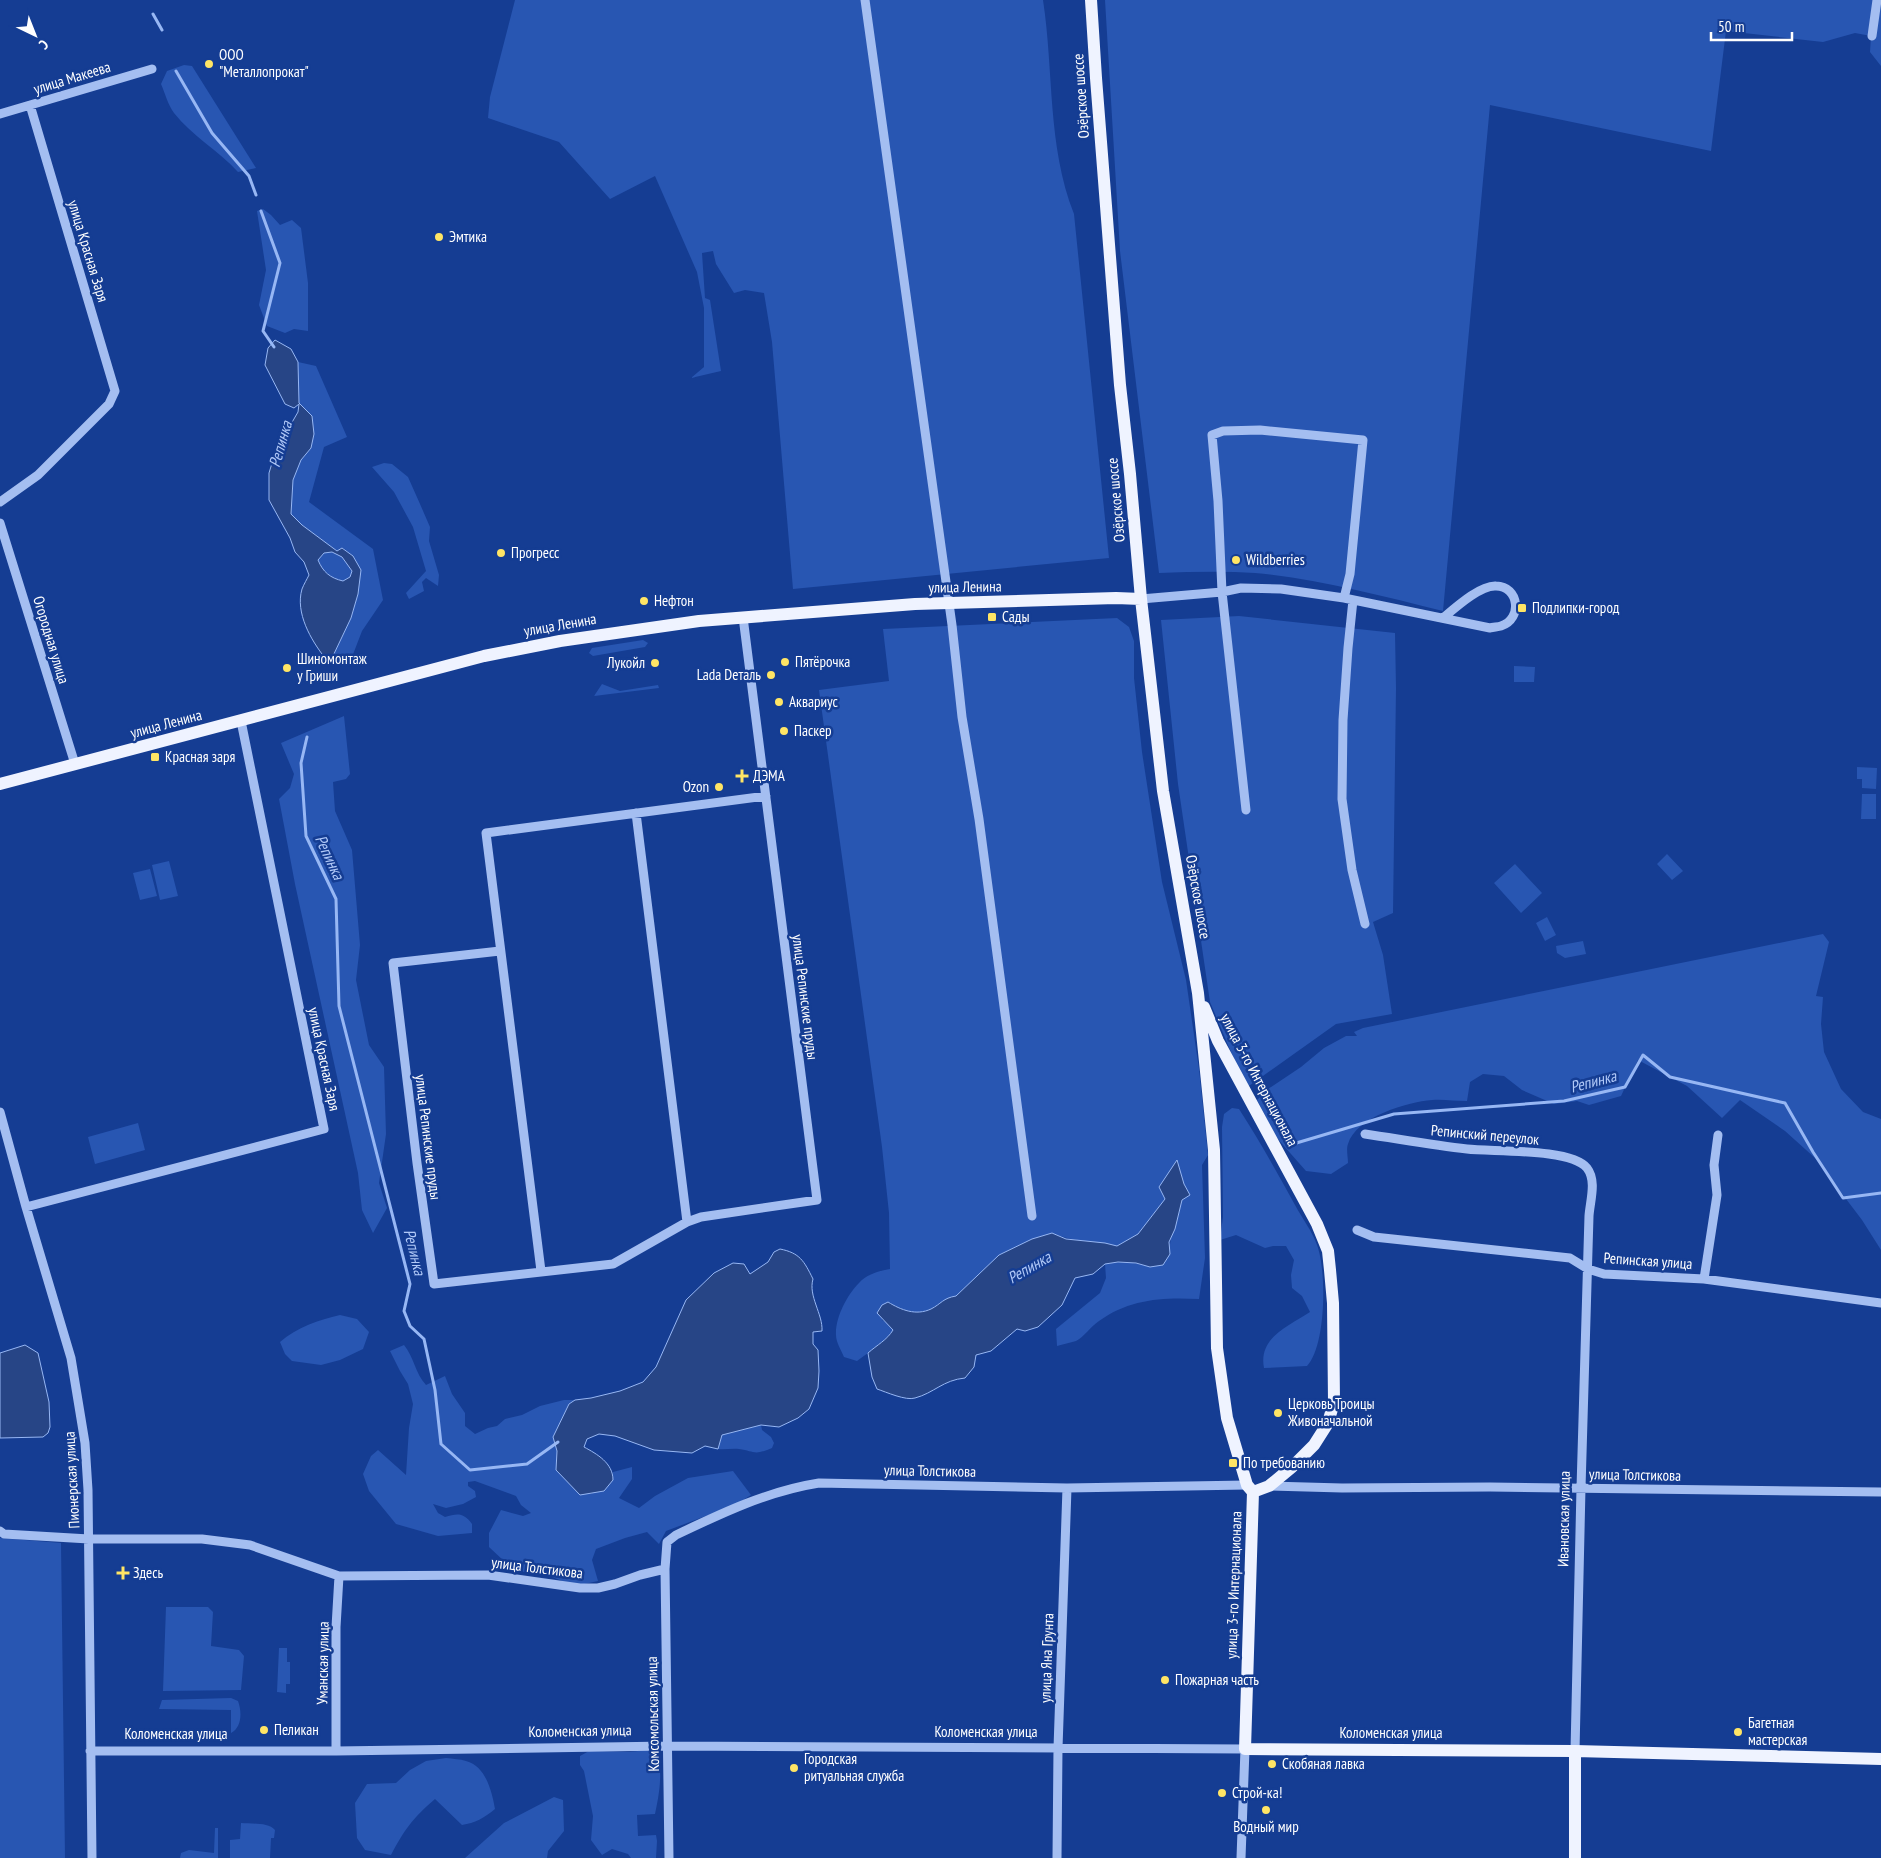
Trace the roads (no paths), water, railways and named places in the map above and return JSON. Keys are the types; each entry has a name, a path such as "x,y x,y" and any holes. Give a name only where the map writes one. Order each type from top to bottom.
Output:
{"main road":[{"name":"Озёрское шоссе","path":"1092,0 1096,78 1118,355 1141,599 1163,791 1198,993"},
{"name":"улица Ленина","path":"0,784 494,654 560,641 659,625 743,617 948,603 1039,602 1116,598 1141,599"},
{"name":"улица 3-го Интернационала","path":"1198,993 1218,1041 1309,1208 1328,1251 1333,1303 1334,1402 1328,1423 1314,1445 1292,1467 1269,1486 1250,1488"},
{"name":"улица 3-го Интернационала","path":"1198,993 1214,1150 1217,1348 1227,1418 1250,1488 1245,1748"},
{"name":"Коломенская улица","path":"1245,1748 1575,1751 1881,1759"},
{"name":"Ивановская улица","path":"1575,1751 1575,1858"}],"street":[{"path":"865,0 962,717 979,819 1032,1216"},
{"path":"1872,36 1877,0"},
{"name":"улица Макеева","path":"0,114 152,69"},
{"name":"улица Красная Заря","path":"0,502 38,475 110,404 115,390 30,105"},
{"path":"1246,810 1222,592 1218,501 1212,436 1223,432 1260,430 1363,440 1350,574 1348,648 1343,720 1342,799 1352,870 1365,924"},
{"name":"Огородная улица","path":"0,523 75,764"},
{"path":"1141,599 1222,592 1241,588 1281,589 1349,599 1490,628 1502,626 1513,618 1516,608 1514,595 1507,589 1495,585 1480,590 1442,618"},
{"path":"542,1271 486,833 766,796 743,617"},
{"name":"улица Красная Заря","path":"26,1207 324,1129 241,721"},
{"name":"улица Репинские пруды","path":"500,951 393,962 417,1163 434,1284 613,1264 687,1222 701,1217 817,1200 766,796"},
{"path":"636,813 687,1222"},
{"name":"Пионерская улица","path":"0,1112 26,1207 67,1341 79,1400 85,1443 92,1858"},
{"name":"Репинский переулок","path":"1365,1134 1470,1150 1540,1153 1574,1160 1586,1167 1592,1181"},
{"path":"1704,1279 1717,1195 1714,1165 1718,1135"},
{"name":"Ивановская улица","path":"1575,1751 1580,1488 1589,1216 1592,1181"},
{"name":"Репинская улица","path":"1357,1230 1374,1237 1570,1258 1588,1269 1604,1274 1704,1279 1881,1303"},
{"name":"улица Толстикова","path":"0,1531 4,1534 88,1539 202,1539 250,1545 339,1576 488,1575 580,1588 598,1588 665,1569 667,1542 676,1535 758,1498 793,1487 819,1483 1067,1488 1250,1488"},
{"name":"улица Толстикова","path":"1269,1486 1342,1488 1490,1486 1881,1492"},
{"name":"улица Яна Грунта","path":"1056,1858 1067,1488"},
{"name":"Комсомольская улица","path":"665,1569 669,1858"},
{"name":"Уманская улица","path":"336,1751 336,1627 339,1576"},
{"name":"Коломенская улица","path":"90,1751 336,1751 668,1746 1245,1748"},
{"name":"улица 3-го Интернационала","path":"1241,1858 1245,1748"}],"water":[{"path":"275,340 291,349 298,362 299,403 312,416 314,434 311,448 301,460 293,480 291,514 302,525 337,551 342,548 353,556 361,570 358,594 351,618 332,658 325,658 306,626 300,598 309,575 304,562 295,552 290,538 269,500 269,473 276,450 298,412 299,404 294,408 285,404 265,365 268,348","holes":["332,552 342,557 352,571 350,577 343,581 328,574 318,560 324,553"]},
{"path":"1177,1160 1184,1184 1190,1195 1182,1200 1175,1229 1169,1242 1170,1254 1163,1265 1150,1267 1136,1263 1118,1262 1105,1264 1093,1274 1075,1278 1062,1305 1038,1327 1025,1331 1017,1329 991,1351 976,1355 974,1367 965,1378 951,1381 922,1396 911,1399 877,1389 872,1377 868,1353 885,1340 893,1330 877,1313 882,1305 888,1302 903,1310 914,1312 931,1309 945,1300 956,1296 999,1255 1032,1239 1052,1233 1066,1239 1117,1246 1138,1234 1165,1199 1159,1187"},
{"path":"780,1249 797,1256 807,1267 813,1279 812,1292 822,1325 822,1331 813,1332 813,1344 818,1350 819,1371 818,1388 809,1409 798,1418 779,1427 761,1425 722,1435 718,1449 705,1446 692,1453 654,1450 615,1436 599,1434 587,1439 584,1447 599,1456 607,1464 613,1480 604,1491 580,1495 556,1470 557,1451 553,1437 569,1404 575,1400 620,1391 643,1382 656,1367 686,1300 714,1273 733,1263 744,1264 750,1274 768,1262 774,1252"},
{"path":"25,1345 38,1353 49,1402 50,1427 48,1433 43,1437 0,1438 0,1353"}],"waterway":[{"name":"Репинка","path":"153,14 162,30"},
{"name":"Репинка","path":"176,71 212,133 249,176 256,195"},
{"name":"Репинка","path":"261,211 280,263 263,331 274,347"},
{"name":"Репинка","path":"307,737 301,763 306,836 336,899 339,1006 410,1284 404,1311 410,1326 424,1339 435,1390 441,1444 470,1470 527,1464 558,1442"},
{"name":"Репинка","path":"1293,1144 1394,1114 1564,1101 1625,1087 1643,1055 1670,1077 1785,1103 1813,1152 1843,1198 1881,1193"}],"place":[{"name":"ООО \"Металлопрокат\"","path":"209,64"},
{"name":"Эмтика","path":"439,237"},
{"name":"Прогресс","path":"501,553"},
{"name":"Wildberries","path":"1236,560"},
{"name":"Нефтон","path":"644,601"},
{"name":"Подлипки-город","path":"1522,608"},
{"name":"Сады","path":"992,617"},
{"name":"Пятёрочка","path":"785,662"},
{"name":"Лукойл","path":"655,663"},
{"name":"Шиномонтаж у Гриши","path":"287,668"},
{"name":"Lada Dеталь","path":"771,675"},
{"name":"Аквариус","path":"779,702"},
{"name":"Паскер","path":"784,731"},
{"name":"Красная заря","path":"155,757"},
{"name":"ДЭМА","path":"742,776"},
{"name":"Ozon","path":"719,787"},
{"name":"Церковь Троицы Живоначальной","path":"1278,1413"},
{"name":"По требованию","path":"1233,1463"},
{"name":"Здесь","path":"123,1573"},
{"name":"Пожарная часть","path":"1165,1680"},
{"name":"Пеликан","path":"264,1730"},
{"name":"Багетная мастерская","path":"1738,1732"},
{"name":"Скобяная лавка","path":"1272,1764"},
{"name":"Городская ритуальная служба","path":"794,1768"},
{"name":"Строй-ка!","path":"1222,1793"},
{"name":"Водный мир","path":"1266,1810"}]}
